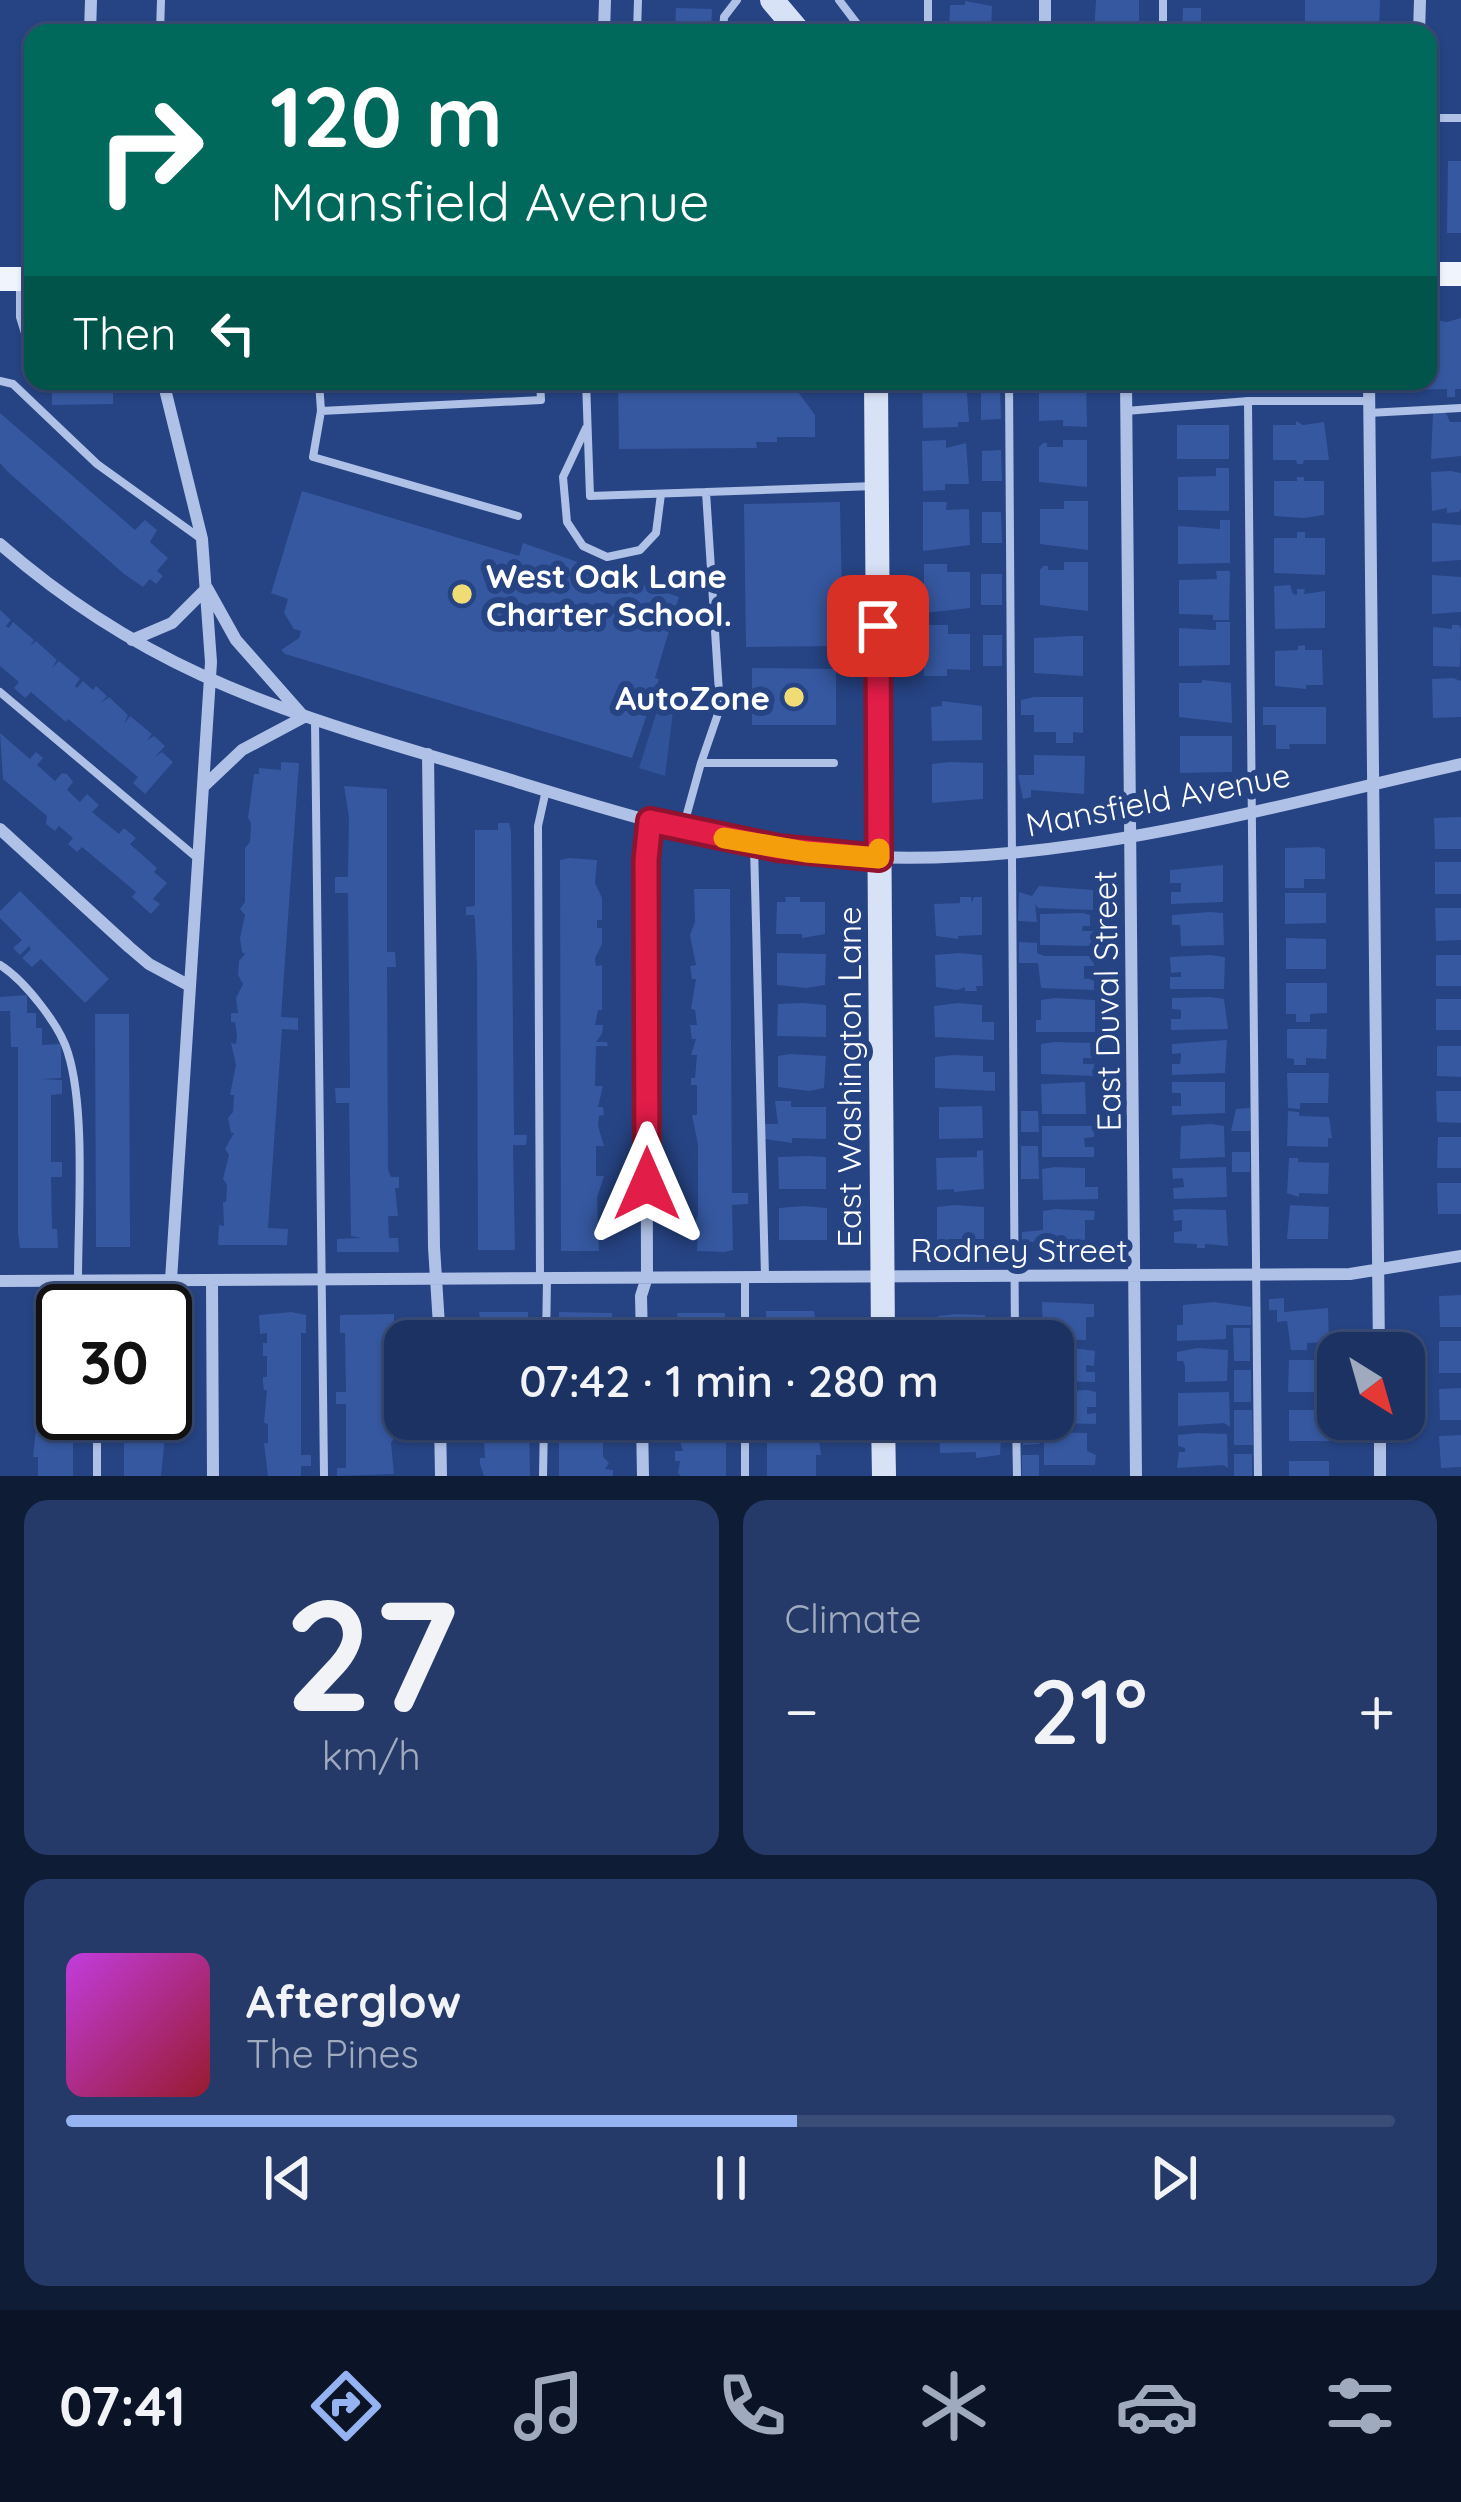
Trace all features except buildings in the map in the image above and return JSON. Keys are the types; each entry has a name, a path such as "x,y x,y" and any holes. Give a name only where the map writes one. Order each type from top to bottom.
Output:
{"main road":[{"path":"772,0 792,24"},
{"name":"East Washington Lane","path":"876,390 883,1320"},
{"path":"883,1440 884,1476"}],"street":[{"path":"165,390 202,539 210,682 171,1280"},
{"name":"East Duval Street","path":"1126,390 1136,1476"},
{"path":"1369,390 1379,1332"},
{"name":"Mansfield Avenue","path":"0,544 70,600 210,682 310,719 650,821 754,844 879,858 1012,854 1131,837 1461,764"},
{"path":"132,640 172,622 208,588"},
{"path":"203,788 242,750 310,719 236,640 208,588"},
{"path":"428,754 439,1320"},
{"path":"642,1320 647,1277 646,860 650,821"},
{"path":"0,830 129,947 190,986"},
{"name":"Rodney Street","path":"0,1281 1379,1272 1461,1256"},
{"path":"212,1280 213,1476"},
{"path":"440,1440 441,1476"},
{"path":"642,1440 643,1476"},
{"path":"1380,1440 1380,1476"}],"lane":[{"path":"839,0 857,24"},
{"path":"18,279 24,330"},
{"path":"0,381 13,384 97,464 202,539"},
{"path":"320,390 313,457 518,516"},
{"path":"321,411 541,400 540,390"},
{"path":"586,390 590,496 877,486"},
{"path":"1009,390 1015,1320"},
{"path":"1248,401 1258,1476"},
{"path":"1126,411 1248,401 1461,408"},
{"path":"587,426 563,477 567,521 584,546 607,556 640,550 656,533 661,494"},
{"path":"682,829 720,708 706,492"},
{"path":"0,692 198,859"},
{"path":"310,719 325,1476"},
{"path":"701,763 834,763"},
{"path":"545,1320 538,826 546,790"},
{"path":"754,844 764,1276"},
{"path":"0,965 21,979 68,1051 77,1122 78,1281"},
{"path":"745,1276 745,1320"},
{"path":"97,1440 97,1476"},
{"path":"543,1476 544,1440"},
{"path":"745,1440 746,1476"},
{"path":"1016,1440 1017,1476"}],"shaded area":[{"path":"663,692 675,696 665,776 639,768"}],"slow traffic":[{"path":"724,838 879,858 879,849"}],"place":[{"name":"West Oak Lane Charter School.","path":"462,594"},
{"name":"AutoZone","path":"794,697"}],"route":[{"path":"647,1184 646,860 650,821 778,848 879,858 878,626"}]}
